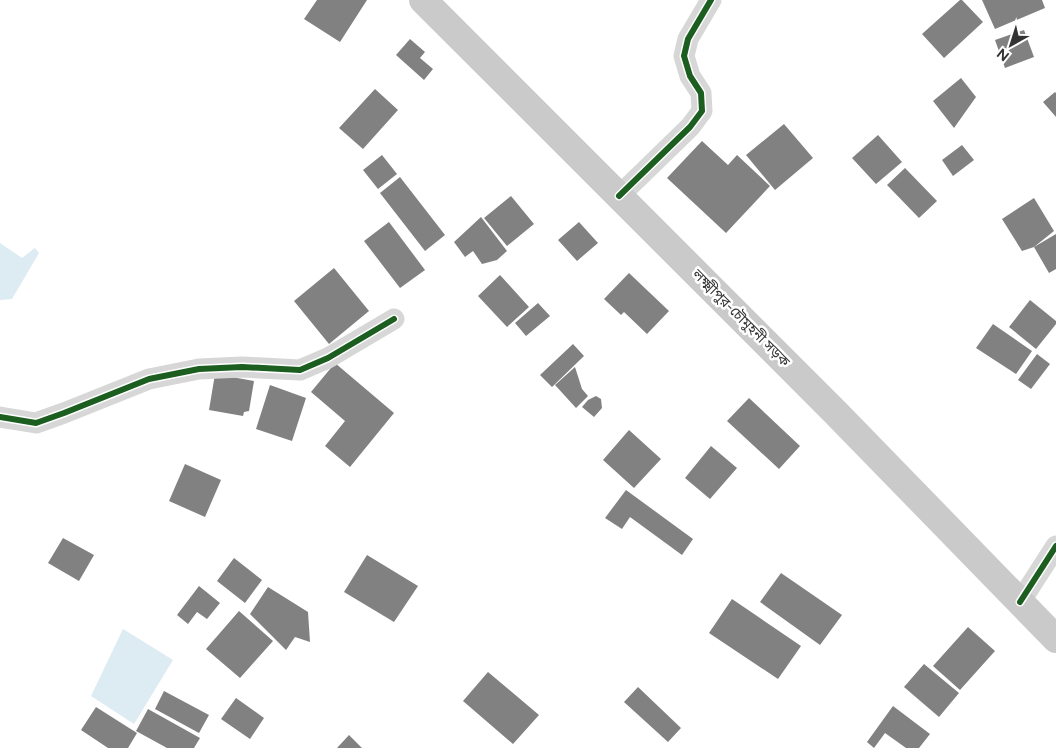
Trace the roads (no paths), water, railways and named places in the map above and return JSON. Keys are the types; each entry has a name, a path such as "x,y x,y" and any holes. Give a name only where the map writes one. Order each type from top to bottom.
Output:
{"main road":[{"name":"লক্ষ্মীপুর-চৌমুহনী সড়ক","path":"423,0 835,412 1056,639"}],"street":[{"path":"619,196 690,127 702,111 701,93 690,76 684,56 688,39 711,0"},
{"path":"0,417 36,423 149,379 199,369 242,367 300,370 328,358 394,319"},
{"path":"1020,602 1056,546"}]}
